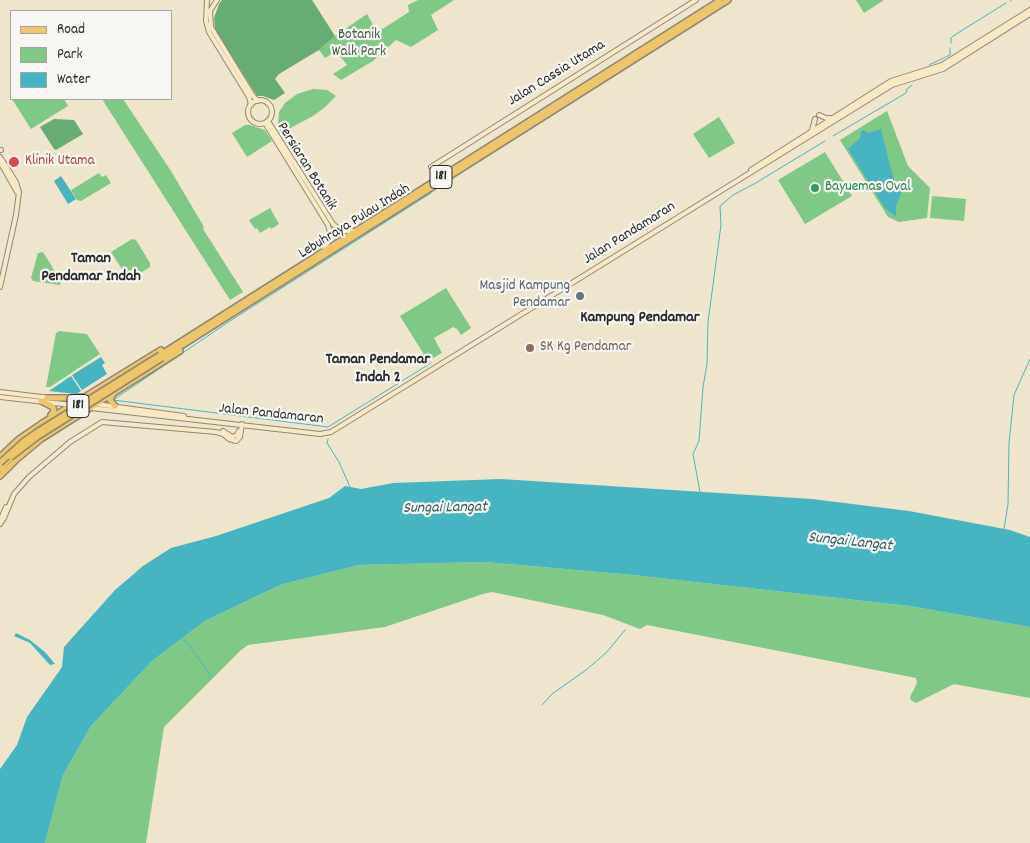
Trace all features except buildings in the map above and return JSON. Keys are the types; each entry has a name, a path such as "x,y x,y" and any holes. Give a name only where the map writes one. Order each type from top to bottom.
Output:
{"main road":[{"path":"207,0 206,21 209,32 249,97 251,105 248,114 251,119 259,124 267,122 272,115 272,108 265,101 258,101 251,105"},
{"path":"217,0 210,11 211,27 253,96 258,101"},
{"name":"Jalan Cassia Utama","path":"431,167 696,0"},
{"name":"Lebuhraya Pulau Indah","path":"200,332 324,250 722,0"},
{"name":"Lebuhraya Pulau Indah","path":"0,463 24,440 200,332 728,0"},
{"name":"Jalan Pandamaran","path":"93,405 150,415 320,434 335,430 896,79 942,65 1030,10"},
{"name":"Jalan Pandamaran","path":"722,189 786,152 892,85 943,68 1030,14"},
{"path":"810,132 817,117 832,118"},
{"path":"267,122 332,224 341,231 355,232"},
{"name":"Persiaran Botanik","path":"267,122 328,225 331,236 324,250"},
{"path":"0,157 16,182 19,192 0,287"},
{"path":"0,162 15,186 19,197"},
{"path":"0,457 19,439 41,424 158,352 200,332"},
{"path":"0,476 30,448 93,405 123,388 176,353 200,332"},
{"name":"Lebuhraya Pulau Indah","path":"0,469 36,437 161,356"},
{"path":"117,377 110,383 110,387 116,391 123,388"},
{"path":"47,398 79,398 104,385"},
{"name":"Jalan Pandamaran","path":"0,392 47,398 75,404"},
{"path":"93,392 93,405"},
{"path":"113,394 110,400 115,406"},
{"name":"Jalan Pandamaran","path":"0,397 115,406 198,419"},
{"path":"41,401 52,405 54,410 41,424"},
{"path":"74,418 75,404"},
{"path":"0,522 6,514 11,498 24,482 70,442 100,423 221,430 229,436 238,434 241,424"}],"green space":[{"path":"222,0 312,0 335,36 319,50 279,74 275,79 285,93 274,100 257,96 215,30 214,18"},
{"name":"Botanik Walk Park","path":"418,0 454,0 431,15 438,30 411,47 396,40 373,61 341,80 333,74 347,65 336,51 325,58 319,50 335,36 367,14 376,30 381,30 409,12 408,5"},
{"path":"856,0 884,0 864,13"},
{"path":"313,89 327,90 336,96 313,116 281,133 278,125 279,112 285,103 297,94"},
{"path":"13,100 65,100 68,106 31,129"},
{"path":"103,100 124,100 171,171 204,227 203,229 243,292 230,300"},
{"path":"887,111 908,166 930,188 927,218 899,222 888,217 840,140"},
{"path":"719,117 735,143 709,158 693,134"},
{"path":"54,119 74,120 83,134 56,150 54,149 40,127"},
{"path":"245,125 265,130 272,141 247,157 232,133"},
{"name":"Bayuemas Oval","path":"825,152 852,196 805,224 778,180"},
{"path":"99,173 102,177 106,175 111,183 81,201 77,200 71,190"},
{"path":"932,196 966,199 964,221 930,218"},
{"path":"270,208 279,224 260,233 249,220"},
{"path":"132,239 136,240 150,263 150,267 129,280 111,252"},
{"path":"43,252 61,281 60,285 33,281 31,278 38,253"},
{"path":"446,288 471,328 461,335 453,327 434,338 442,353 428,361 400,316"},
{"path":"59,331 87,334 100,354 50,387 46,387 56,333"},
{"path":"485,562 633,575 909,606 1030,627 1030,698 954,684 916,703 910,697 917,683 916,678 647,625 640,629 603,615 492,592 385,627 248,645 164,727 146,843 45,843 63,775 91,726 152,661 205,621 280,585 359,565"}],"water":[{"path":"881,129 895,183 902,191 896,206 896,217 885,208 848,149 860,138 861,131 863,130 868,133"},
{"path":"61,176 76,199 68,204 54,181"},
{"path":"101,357 105,363 102,365 107,374 82,390 72,375"},
{"path":"71,376 81,391 76,394 49,391"},
{"name":"Sungai Langat","path":"501,479 812,499 909,511 1010,530 1030,537 1030,627 909,606 633,575 485,562 359,565 280,585 205,621 152,661 91,726 63,775 45,843 0,843 0,769 17,745 27,717 62,667 64,647 115,590 143,566 171,548 216,536 329,498 345,486 361,489 393,483"},
{"path":"16,633 30,640 45,652 55,664 50,665 30,643 14,636"}],"waterway":[{"path":"951,43 953,36 1006,3"},
{"path":"929,65 950,55 950,48"},
{"path":"833,136 906,93 907,89 912,85"},
{"path":"700,492 693,454 699,441 703,387 707,364 708,322 721,225 720,206 733,195 825,141"},
{"path":"431,193 230,321 113,400 328,427 431,363"},
{"path":"1004,529 1008,504 1009,443 1014,395 1030,359"},
{"path":"328,439 327,443 339,462 350,487"},
{"path":"542,705 552,694 606,653 625,630"},
{"path":"182,639 189,645 211,676"}],"place":[{"name":"Klinik Utama","path":"14,162"},
{"name":"Bayuemas Oval","path":"815,188"},
{"name":"Masjid Kampung Pendamar","path":"580,296"},
{"name":"SK Kg Pendamar","path":"530,348"}],"district":[{"name":"Taman Pendamar Indah","path":"91,269"},
{"name":"Kampung Pendamar","path":"640,319"},
{"name":"Taman Pendamar Indah 2","path":"378,370"}]}
